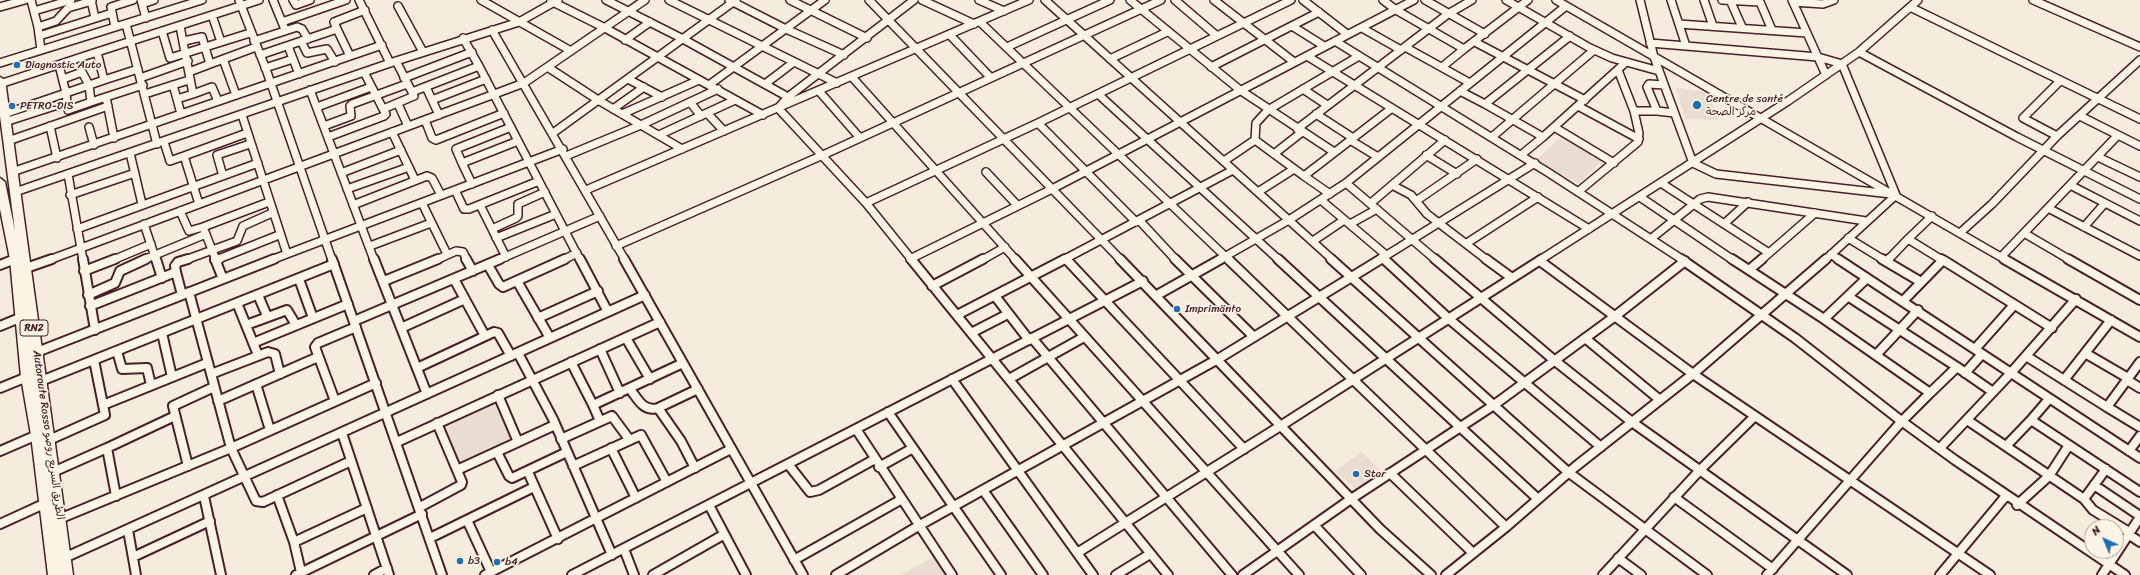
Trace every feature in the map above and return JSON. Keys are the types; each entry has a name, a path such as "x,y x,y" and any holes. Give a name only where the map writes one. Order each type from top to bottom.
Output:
{"highway":[{"name":"Autoroute Rosso الطريق السريع روصو","path":"0,80 64,558 57,575"},
{"name":"Autoroute Rosso الطريق السريع روصو","path":"0,182 3,212 15,259 27,377 57,575"}],"street":[{"path":"0,7 25,0"},
{"path":"31,0 38,27 41,50"},
{"path":"34,11 71,0"},
{"path":"38,27 56,21 68,8 91,0 95,18"},
{"path":"116,27 111,7 133,0"},
{"path":"146,18 141,2 154,0"},
{"path":"0,63 200,0"},
{"path":"0,84 180,26 240,3 259,0"},
{"path":"273,0 286,31"},
{"path":"293,0 296,5 311,0 318,10"},
{"path":"282,22 318,10 330,2 346,0"},
{"path":"359,0 382,45 414,96 383,109"},
{"path":"481,0 570,51"},
{"path":"606,0 735,67 788,97"},
{"path":"26,268 524,83 549,68 570,51 645,0"},
{"path":"669,0 837,83"},
{"path":"790,0 867,38"},
{"path":"709,85 825,0"},
{"path":"869,0 1282,425 1385,534 1431,575"},
{"path":"778,108 788,97 867,38 914,0"},
{"path":"922,0 977,23 1024,62 1506,527"},
{"path":"979,0 1004,11"},
{"path":"586,190 916,50 1029,0"},
{"path":"1045,0 1568,472 1707,575"},
{"path":"1007,47 1110,0"},
{"path":"1130,0 1167,32 1240,90 1268,110 1334,152"},
{"path":"616,246 823,155 1161,0"},
{"path":"1175,0 1217,36"},
{"path":"1214,0 1294,62"},
{"path":"866,203 1038,123 1291,0"},
{"path":"1303,0 1348,34"},
{"path":"1383,0 1396,10 1464,49"},
{"path":"910,259 1052,189 1414,0"},
{"path":"1425,0 1485,34"},
{"path":"1274,154 1316,114 1354,84 1378,68 1448,14 1472,0"},
{"path":"1506,0 1594,50 1625,63 1659,71"},
{"path":"1442,67 1528,0"},
{"path":"1556,0 1961,232 2140,337"},
{"path":"1640,0 1654,57 1693,163 1716,174 1896,195"},
{"path":"1671,0 1686,46"},
{"path":"1704,0 1713,26"},
{"path":"1722,0 1760,1 1772,30"},
{"path":"1730,0 1742,27"},
{"path":"1826,75 1793,1 1823,4 1834,0"},
{"path":"2033,0 2140,47"},
{"path":"15,192 463,38 519,22 553,1 605,28 657,58 718,89 763,115"},
{"path":"554,133 709,20 732,1 786,29 844,55"},
{"path":"1077,553 1126,524 1449,319 1762,118 1859,52 1914,2 2060,81 2140,119"},
{"path":"240,3 250,33 271,84 326,238 442,575"},
{"path":"398,6 423,52"},
{"path":"1156,295 1257,239 1346,183 1566,6"},
{"path":"350,56 334,22 364,10"},
{"path":"1211,67 1319,12"},
{"path":"39,36 112,13"},
{"path":"212,15 221,42"},
{"path":"625,40 650,22"},
{"path":"126,24 152,124 170,161 247,133"},
{"path":"1679,24 1742,27 1807,33"},
{"path":"180,26 187,53 189,80 193,94"},
{"path":"1292,26 1324,46"},
{"path":"188,72 223,59 286,31 300,27 307,53 327,50 335,62"},
{"path":"1362,28 1442,67 1470,83"},
{"path":"260,55 337,29"},
{"path":"492,30 554,133 616,246 803,575"},
{"path":"162,31 170,58 250,33"},
{"path":"1110,59 1167,32"},
{"path":"950,35 991,78"},
{"path":"184,41 200,36 206,47 210,64"},
{"path":"1485,104 1570,36"},
{"path":"463,38 472,52 608,312"},
{"path":"1335,41 1579,190 1652,238 1762,314 2004,497 2125,575"},
{"path":"1475,42 1585,100"},
{"path":"1650,44 1818,57 1842,64"},
{"path":"12,172 57,158 382,45"},
{"path":"288,46 298,74"},
{"path":"1492,137 1556,84 1594,50"},
{"path":"97,52 104,80"},
{"path":"324,126 351,116 351,105 472,52"},
{"path":"1859,52 2045,151 2140,199"},
{"path":"1308,56 1589,229"},
{"path":"1255,140 1256,124 1268,110 1319,79 1334,73 1359,56"},
{"path":"223,59 236,96"},
{"path":"265,68 293,59"},
{"path":"140,78 188,61"},
{"path":"765,84 794,62"},
{"path":"1522,155 1625,63"},
{"path":"1842,64 1896,195"},
{"path":"1961,232 2045,151 2057,136 2138,64"},
{"path":"60,65 68,110 143,85"},
{"path":"412,92 479,66"},
{"path":"5,118 66,93 138,68"},
{"path":"549,68 598,100 682,149"},
{"path":"1579,190 1633,148 1639,139 1634,111 1618,70"},
{"path":"63,79 82,72 89,85 91,102"},
{"path":"328,137 386,114 364,72"},
{"path":"852,77 937,170 1084,337 1300,575"},
{"path":"432,100 486,79"},
{"path":"628,79 662,97"},
{"path":"145,94 189,80"},
{"path":"622,114 700,80"},
{"path":"2057,136 2023,118 2060,81"},
{"path":"1657,111 1647,86 1649,84 1664,85"},
{"path":"173,85 182,114"},
{"path":"177,99 212,87 218,101"},
{"path":"317,107 371,87"},
{"path":"426,87 439,115"},
{"path":"613,109 644,87"},
{"path":"37,352 326,238 529,162 564,153 641,125 718,89"},
{"path":"1303,89 1327,105"},
{"path":"310,90 353,205 428,394"},
{"path":"819,91 860,138"},
{"path":"1460,91 1543,137"},
{"path":"1098,94 1148,138 1200,188 1538,499"},
{"path":"106,97 114,138"},
{"path":"659,135 735,100"},
{"path":"5,118 67,102"},
{"path":"690,102 724,131"},
{"path":"398,104 408,126"},
{"path":"8,140 108,106"},
{"path":"1578,106 1639,139"},
{"path":"778,108 866,203 1168,575"},
{"path":"1304,176 1392,108"},
{"path":"1634,111 1674,113"},
{"path":"425,120 434,140 448,137 504,113"},
{"path":"1316,114 1378,157"},
{"path":"242,115 286,254"},
{"path":"2080,116 2140,146"},
{"path":"1038,123 1254,337"},
{"path":"50,126 57,158"},
{"path":"90,127 94,145"},
{"path":"456,149 511,127"},
{"path":"1554,127 1614,163"},
{"path":"392,132 415,180"},
{"path":"2002,256 2118,135"},
{"path":"448,137 456,149 472,184"},
{"path":"1224,161 1255,140"},
{"path":"1255,140 1330,194"},
{"path":"1313,241 1374,206 1392,185 1445,140"},
{"path":"462,163 518,141"},
{"path":"223,176 217,155 250,144"},
{"path":"341,174 401,150"},
{"path":"130,153 142,204"},
{"path":"1426,155 1457,174"},
{"path":"184,156 195,186 199,204"},
{"path":"2098,157 2140,178"},
{"path":"1416,201 1477,159"},
{"path":"77,229 142,204 258,163"},
{"path":"836,575 920,525 1218,359 1535,163"},
{"path":"347,189 408,167"},
{"path":"1258,192 1294,169"},
{"path":"957,316 1032,278 1234,170"},
{"path":"986,172 1017,205"},
{"path":"70,194 135,173"},
{"path":"68,174 70,194 95,330"},
{"path":"353,205 415,180 430,176 441,195"},
{"path":"455,190 464,209 469,209 539,181"},
{"path":"1346,183 1554,360 1632,422 1847,575"},
{"path":"1661,183 1769,253"},
{"path":"1392,185 1411,195 1422,210 1512,278"},
{"path":"2070,185 2140,221"},
{"path":"492,229 518,216 518,206 520,203 545,192"},
{"path":"1446,575 1506,527 1568,472 1693,374 1831,254 1896,195"},
{"path":"1467,243 1538,197"},
{"path":"1640,197 1824,319 1930,393"},
{"path":"1652,238 1700,199 1708,197 1866,221"},
{"path":"1321,200 1384,256 1449,319 1601,447"},
{"path":"88,295 116,283 122,268 269,202"},
{"path":"1724,224 1748,202"},
{"path":"422,203 447,254"},
{"path":"2084,227 2105,203"},
{"path":"480,205 506,257"},
{"path":"2048,208 2140,256"},
{"path":"180,211 189,231 205,231"},
{"path":"272,213 244,226 237,241 178,262 175,266 176,272 196,320 231,448 256,501 263,502 351,461"},
{"path":"1749,270 1815,213"},
{"path":"496,238 556,214"},
{"path":"335,401 318,357 316,345 392,305 600,216"},
{"path":"1886,261 1932,216"},
{"path":"370,246 431,223"},
{"path":"144,224 162,278"},
{"path":"205,231 223,279"},
{"path":"2024,233 2138,296"},
{"path":"215,260 279,234"},
{"path":"1848,238 1921,282"},
{"path":"1908,239 2052,328"},
{"path":"84,271 151,244"},
{"path":"932,286 1005,247"},
{"path":"384,282 456,251 463,252 473,271"},
{"path":"488,265 500,286 517,281 577,254"},
{"path":"1831,254 1918,310 2010,374 2140,458"},
{"path":"0,265 15,259"},
{"path":"1066,259 1244,449"},
{"path":"1540,260 1614,317 1693,374 1990,575"},
{"path":"1903,301 1943,260"},
{"path":"1243,575 1351,498 1494,405 1614,317 1686,261"},
{"path":"41,381 334,264"},
{"path":"90,306 176,272"},
{"path":"1824,319 1867,278"},
{"path":"299,279 313,318"},
{"path":"454,279 485,336"},
{"path":"517,281 550,338"},
{"path":"578,574 1142,281"},
{"path":"538,318 598,291"},
{"path":"258,295 267,316"},
{"path":"64,558 204,496 645,295"},
{"path":"995,296 1008,314 1048,357 1105,423 1166,498 1232,575"},
{"path":"1848,297 1901,330 1993,392"},
{"path":"401,328 465,299"},
{"path":"1940,448 2052,328 2076,299"},
{"path":"237,303 258,355"},
{"path":"253,343 348,304"},
{"path":"1965,373 1978,352 2014,305"},
{"path":"246,326 267,316 287,310 296,325"},
{"path":"1876,355 1901,330 1918,310"},
{"path":"972,333 1008,314"},
{"path":"0,326 22,317"},
{"path":"2064,380 2111,320"},
{"path":"397,442 660,322"},
{"path":"417,368 494,332 498,333 532,380 555,425 612,555"},
{"path":"162,333 172,377"},
{"path":"1009,379 1084,337"},
{"path":"626,338 650,379"},
{"path":"1585,338 1660,400"},
{"path":"600,349 620,393"},
{"path":"117,351 122,369 147,368 151,385"},
{"path":"211,374 258,355 272,352 275,354 280,374"},
{"path":"2085,353 2140,388"},
{"path":"2026,356 2140,428"},
{"path":"218,401 318,357"},
{"path":"49,440 104,417 94,360"},
{"path":"572,362 600,421"},
{"path":"2107,407 2140,362"},
{"path":"103,405 207,363"},
{"path":"593,405 683,363"},
{"path":"1674,497 1770,572 1902,421 1957,367"},
{"path":"0,388 27,377"},
{"path":"952,379 1093,575"},
{"path":"59,519 231,448 376,383"},
{"path":"256,384 270,430"},
{"path":"188,466 173,408 175,404 214,387"},
{"path":"630,389 646,409 652,411 698,389"},
{"path":"498,395 518,442"},
{"path":"2006,446 2049,399"},
{"path":"658,408 680,441 695,468"},
{"path":"888,412 1001,575"},
{"path":"53,472 175,416"},
{"path":"561,439 609,416 614,417 629,439"},
{"path":"1603,575 1674,497 1755,416"},
{"path":"1967,420 2084,500 2094,510 2140,542"},
{"path":"2031,420 2140,492"},
{"path":"277,495 294,542 299,574 376,536 421,511 461,485 462,482 437,423"},
{"path":"457,470 555,425"},
{"path":"856,429 952,575"},
{"path":"342,433 388,572 374,575"},
{"path":"0,451 37,435"},
{"path":"573,466 629,439 642,436 667,482"},
{"path":"2129,451 2140,436"},
{"path":"2017,505 2049,476 2069,445"},
{"path":"106,448 116,496"},
{"path":"611,448 636,498"},
{"path":"788,464 810,492 819,490 913,448"},
{"path":"467,520 488,574 731,449"},
{"path":"497,452 510,477 515,477 528,472 567,452"},
{"path":"2084,500 2106,470"},
{"path":"528,472 558,539"},
{"path":"1390,473 1473,553"},
{"path":"2094,486 2140,516 2102,575"},
{"path":"430,538 534,487"},
{"path":"983,490 1043,575"},
{"path":"204,496 220,575"},
{"path":"1940,575 2004,497"},
{"path":"794,560 902,499"},
{"path":"0,524 46,503"},
{"path":"709,505 723,535 746,575"},
{"path":"294,542 367,508"},
{"path":"133,557 210,521"},
{"path":"1314,525 1361,575"},
{"path":"128,530 136,575"},
{"path":"655,574 723,535"},
{"path":"624,549 634,575"},
{"path":"1116,575 1150,554"},
{"path":"1618,558 1641,575"}],"shaded area":[{"name":"Centre de santé مركز الصحة","path":"1676,88 1708,92 1718,120 1685,119"},
{"path":"1562,136 1604,159 1579,184 1536,160"},
{"path":"499,398 515,441 457,468 442,424"},
{"path":"1362,452 1382,472 1358,491 1335,471"},
{"path":"935,556 948,575 901,575"}],"place":[{"name":"Diagnostic Auto","path":"17,65"},
{"name":"Centre de santé مركز الصحة","path":"1697,105"},
{"name":"PETRO-DIS","path":"12,106"},
{"name":"Imprimänto","path":"1177,309"},
{"name":"Star","path":"1356,474"},
{"name":"b3","path":"460,561"},
{"name":"b4","path":"497,562"}]}
